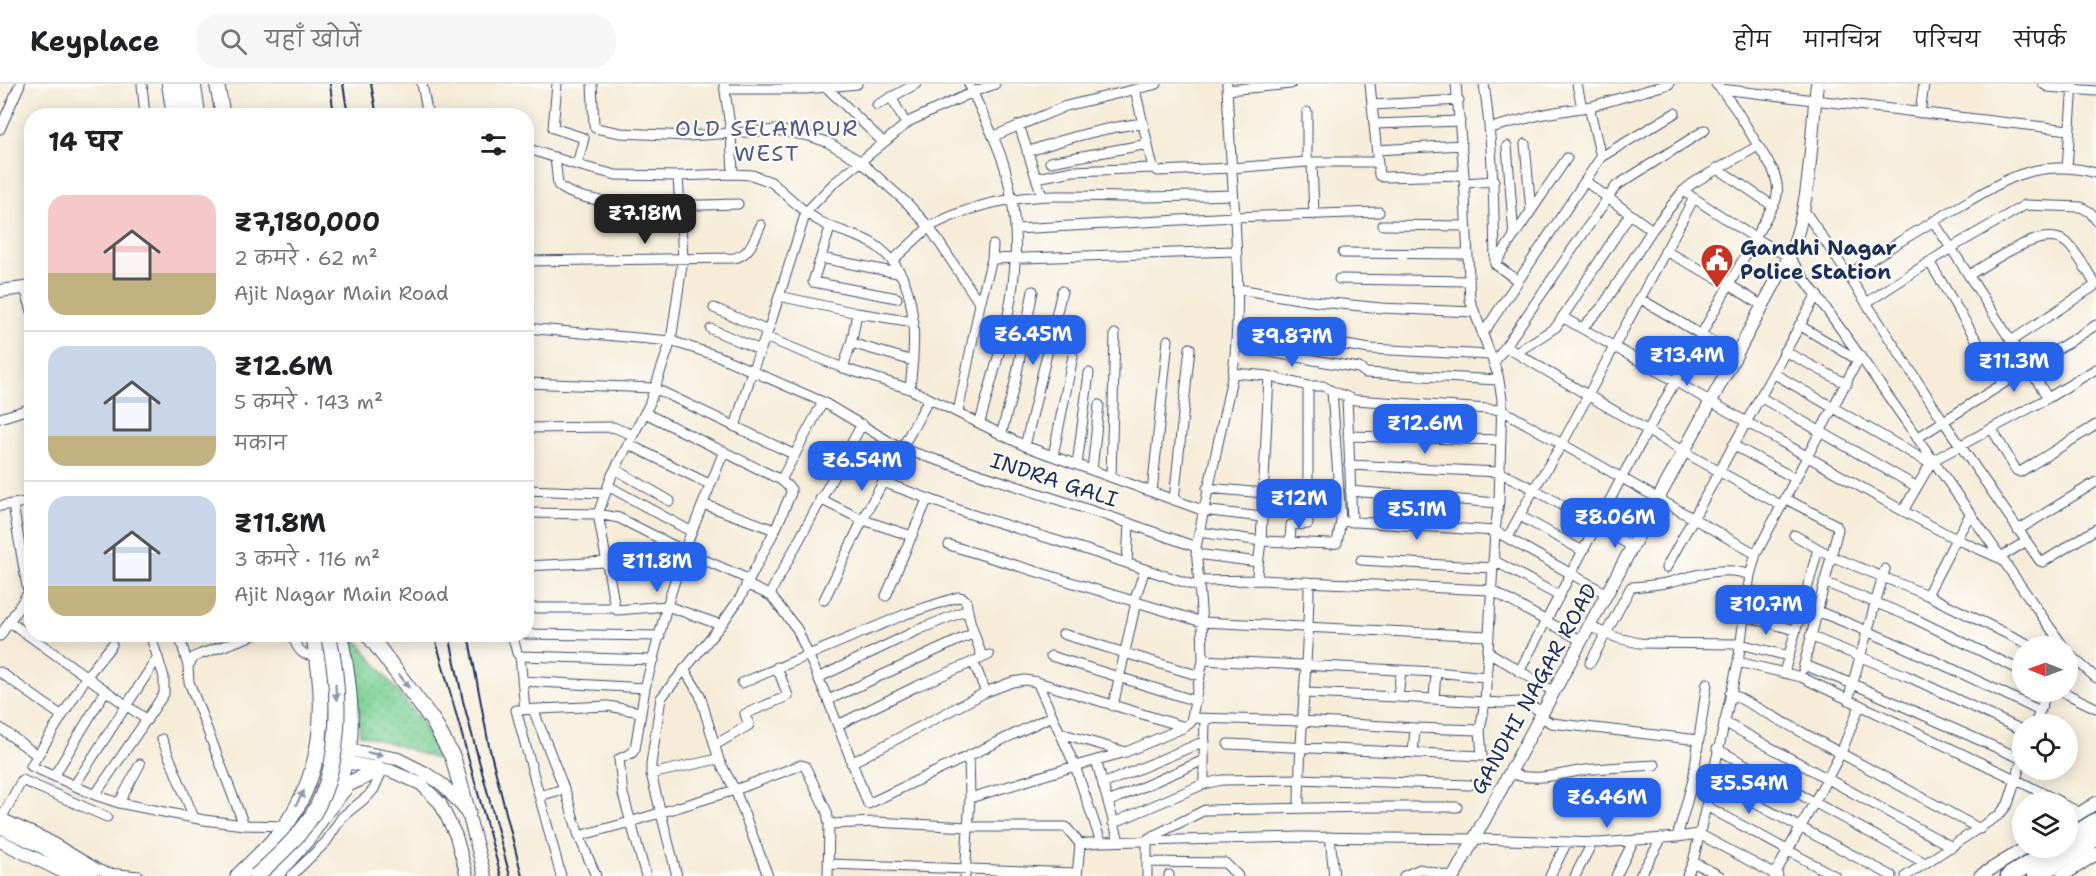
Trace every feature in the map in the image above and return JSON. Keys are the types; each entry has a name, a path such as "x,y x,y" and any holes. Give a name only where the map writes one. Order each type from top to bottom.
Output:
{"highway":[{"path":"181,84 185,108"},
{"path":"193,84 197,108"},
{"path":"238,876 285,826 307,786 322,721 318,656 315,642"},
{"path":"256,876 288,845 316,808 330,778 337,700 330,642"},
{"path":"326,811 342,776 346,755 349,695 340,642"},
{"path":"374,642 433,721 453,758 468,813"},
{"path":"274,876 308,838 348,784 378,769"},
{"path":"2078,832 2096,821"},
{"path":"2036,876 2096,838"},
{"path":"2009,876 2038,858"}],"main road":[{"path":"169,84 173,108"},
{"path":"217,84 222,108"}],"street":[{"path":"1,125 20,84"},
{"path":"142,84 144,108"},
{"path":"422,84 426,108"},
{"path":"557,84 553,129 584,138 577,165"},
{"path":"592,84 594,124 597,129 645,135 688,136 777,130 827,142 860,161 908,204 929,227 980,304"},
{"path":"734,174 725,86 827,88 857,84"},
{"path":"877,105 916,84"},
{"path":"735,428 752,370 806,212 833,184 906,124 971,88 995,84"},
{"path":"993,136 1078,102 1157,84"},
{"path":"1190,722 1203,660 1196,551 1198,532 1233,373 1236,346 1238,289 1227,87 1291,84"},
{"path":"1370,84 1381,177 1494,181"},
{"path":"1228,744 1482,756 1480,730 1485,702 1502,410 1499,380 1473,312 1467,254 1465,179 1456,84"},
{"path":"1484,84 1494,181 1496,264"},
{"path":"1577,84 1582,108"},
{"path":"1490,128 1544,114 1592,106 1669,84"},
{"name":"GANDHI NAGAR ROAD","path":"1454,876 1789,257 1799,233 1804,210 1817,84"},
{"path":"1920,113 1924,84"},
{"path":"2043,84 2048,87 2073,86 2096,91"},
{"path":"1718,86 1760,89 1814,108 1920,113 2069,137"},
{"path":"1519,672 1675,381 1773,206 1778,192 1773,170 1737,111 1718,86"},
{"path":"2067,168 2073,86"},
{"path":"827,88 883,142"},
{"path":"971,88 1004,166 1012,198 1016,230 1016,258 1006,322 980,423"},
{"path":"1135,89 1153,168"},
{"path":"891,98 906,124"},
{"path":"1373,105 1459,100"},
{"path":"1592,106 1590,111 1601,157"},
{"path":"1307,112 1314,214"},
{"path":"1482,335 1601,157 1675,113"},
{"path":"1375,124 1460,122"},
{"path":"1027,152 1066,138 1102,129 1143,123"},
{"path":"1019,125 1041,196"},
{"path":"1237,327 1370,349 1492,359 1506,347 1616,186 1705,130"},
{"path":"1050,162 1148,144"},
{"path":"1526,144 1531,211"},
{"path":"1377,150 1462,145"},
{"path":"1507,146 1514,236"},
{"path":"1582,328 1602,307 1652,230 1683,192 1717,168 1758,146"},
{"path":"534,150 616,175 752,175 771,182 806,212 830,228 874,244 892,261 909,298 914,322 910,389"},
{"path":"555,157 558,184 568,192 585,198 681,205 738,204"},
{"path":"1496,264 1567,158"},
{"path":"1036,178 1073,171 1153,168 1158,171 1309,162 1378,162"},
{"path":"1717,168 1773,206"},
{"path":"1848,274 1933,221 2002,182 2039,170 2067,168 2096,173"},
{"path":"615,608 598,514 615,469 645,413 671,341 683,258 678,176"},
{"path":"1585,182 1652,230"},
{"path":"1683,192 1789,257 1917,438 1932,463 1971,513 2055,636"},
{"path":"892,261 929,227 968,209 1012,198 1232,195"},
{"path":"1508,537 1562,444 1694,198"},
{"path":"1866,303 1951,248 2025,205 2081,207 2090,212 2096,220"},
{"path":"1804,210 1960,446 2040,561 2043,562 2096,529"},
{"path":"1016,230 1234,217 1379,212"},
{"path":"1516,353 1556,327 1630,214"},
{"path":"1933,221 2048,398"},
{"path":"534,261 739,257 748,250 760,225"},
{"path":"1383,225 1466,226"},
{"path":"830,228 813,282 897,298"},
{"path":"1969,275 2028,241 2040,238 2059,239 2069,244 2096,285 2011,341"},
{"path":"958,412 980,304 992,260 993,245"},
{"path":"992,260 1235,251"},
{"path":"1665,251 1728,284 1763,306"},
{"path":"1343,253 1467,254"},
{"path":"821,258 898,273"},
{"path":"1930,263 2003,384"},
{"path":"1496,264 1518,281"},
{"path":"1339,279 1469,281"},
{"path":"0,291 24,288"},
{"path":"1238,289 1311,301 1381,308 1473,312"},
{"path":"1001,435 1015,383 1033,291"},
{"path":"1025,446 1062,291"},
{"path":"1666,568 1817,294"},
{"path":"779,296 857,313 914,322"},
{"path":"1639,298 1737,356"},
{"path":"714,308 843,368 910,389 1025,446 1202,510 1262,517"},
{"path":"843,368 857,313"},
{"path":"1562,317 1903,511 1956,539 2000,558"},
{"path":"1799,325 1859,358"},
{"path":"1917,438 2096,325"},
{"name":"INDRA GALI","path":"534,329 671,341 718,356 823,402 900,448 1129,523 1196,551 1258,562"},
{"path":"711,329 760,350"},
{"path":"1111,476 1115,334"},
{"path":"1152,492 1168,340"},
{"path":"851,343 913,361"},
{"path":"1236,346 1359,368 1366,373 1499,380"},
{"path":"1506,347 1719,471 1838,527 1801,677"},
{"path":"1174,500 1190,348"},
{"path":"1784,351 1846,384"},
{"path":"1053,456 1073,356"},
{"path":"1687,876 1693,862 1738,662 1750,575 1756,554 1859,358"},
{"path":"1903,511 1932,463 2096,369"},
{"path":"1077,465 1089,373"},
{"path":"1233,373 1269,376 1308,386 1323,386 1355,400 1502,410 1756,554"},
{"path":"1773,373 1932,463"},
{"path":"1259,580 1257,573 1264,493 1269,376"},
{"path":"534,383 654,388 795,455"},
{"path":"1290,543 1291,525 1308,524 1308,386"},
{"path":"1198,532 1261,541 1337,543 1341,521 1332,391"},
{"path":"1347,397 1352,522"},
{"path":"1760,397 1917,487"},
{"path":"824,600 900,448 929,399"},
{"path":"781,480 823,402"},
{"path":"1092,470 1099,405"},
{"path":"0,418 24,410"},
{"path":"645,413 781,480 792,491 740,598 721,625 661,698 651,774 677,876"},
{"path":"771,596 772,590 820,499 862,424"},
{"path":"1992,429 2016,470 2020,472 2096,425"},
{"path":"534,428 620,429 631,440 709,484"},
{"path":"1348,436 1500,440"},
{"path":"1733,446 1796,479"},
{"path":"646,876 623,794 618,763 621,757 634,751 645,688 667,606 684,551 724,451"},
{"path":"1349,465 1498,472 1534,489 1633,547"},
{"path":"615,469 670,501"},
{"path":"883,482 927,500 1199,584 1259,580 1491,590 1582,641"},
{"path":"2018,530 2096,482"},
{"path":"1207,488 1264,493"},
{"path":"534,490 606,490 692,532"},
{"path":"1350,491 1498,503"},
{"path":"820,499 863,520 912,536"},
{"path":"886,596 927,500"},
{"path":"0,506 24,503"},
{"path":"703,504 775,530"},
{"path":"13,505 24,569"},
{"path":"534,513 598,514 631,523 771,596 792,620 809,653 876,822"},
{"path":"1927,595 1971,513"},
{"path":"1520,516 1583,551"},
{"path":"1341,521 1495,531 1607,594"},
{"path":"1128,563 1129,523"},
{"path":"1794,536 1832,555 1884,573 2012,636"},
{"path":"2000,558 2025,542"},
{"path":"949,545 1202,622 1488,636"},
{"path":"1784,673 1818,549"},
{"path":"1361,560 1492,564 1559,596"},
{"path":"534,566 606,562"},
{"path":"1113,706 1135,602 1145,569"},
{"path":"1590,663 1631,587 1715,571 1738,570 1750,575"},
{"path":"1848,700 1884,573"},
{"path":"1299,808 1300,748 1308,664 1309,582"},
{"path":"1824,582 1911,617 2012,666"},
{"path":"1748,590 1803,604"},
{"path":"742,683 809,653 939,602 963,598 966,601 974,633 986,656 838,725"},
{"path":"0,636 24,601"},
{"path":"534,608 615,608 617,610 667,606 721,625"},
{"path":"818,678 918,630 968,610"},
{"path":"1817,611 1949,666 2040,711"},
{"path":"1744,616 1796,630"},
{"path":"10,622 24,632"},
{"path":"1590,627 1628,641 1651,644 1740,644 1788,656"},
{"path":"828,700 974,633"},
{"path":"534,634 660,636"},
{"path":"1063,634 1200,676"},
{"path":"1810,636 1862,657 2012,725"},
{"path":"39,642 147,720"},
{"path":"95,795 161,700 165,690 164,677 153,642"},
{"path":"180,642 188,666 189,682 244,825"},
{"path":"188,666 194,657 222,642"},
{"path":"296,642 303,655 318,656"},
{"path":"514,642 520,656 522,681 529,709 564,789 579,836 596,876"},
{"path":"112,645 87,676 31,766 95,795 119,803 244,825 285,826"},
{"path":"1487,651 1554,692"},
{"path":"520,656 654,660"},
{"path":"1051,656 1196,701"},
{"path":"74,786 158,657"},
{"path":"1203,660 1308,664 1486,677"},
{"path":"973,661 986,692"},
{"path":"1738,662 1801,677 2012,778"},
{"path":"2078,662 2096,678"},
{"path":"1804,665 1853,684 2012,755"},
{"path":"715,746 749,725 745,714 788,696 777,668"},
{"path":"684,669 700,695 719,760 735,790 768,876"},
{"path":"1398,697 1401,670"},
{"path":"0,672 62,716"},
{"path":"1434,699 1436,672"},
{"path":"851,763 986,692 1012,682 1025,680 1113,706 1190,722"},
{"path":"522,681 645,688"},
{"path":"1037,682 1074,766 1101,842"},
{"path":"1677,837 1693,780 1707,683"},
{"path":"54,776 106,690"},
{"path":"1305,693 1521,702 1551,723 1699,740"},
{"path":"1730,693 1980,829"},
{"path":"2078,699 2096,708"},
{"path":"2039,714 2043,702"},
{"path":"561,876 516,710 608,705 640,712"},
{"path":"1080,844 1147,840 1330,837 1475,838 1592,843 1699,834 1776,875 1800,826 1841,753 1860,705"},
{"path":"867,803 871,804 1052,716"},
{"path":"970,798 1126,752 1190,722 1206,719 1302,721 1480,730"},
{"path":"1204,783 1206,719"},
{"path":"1724,723 1952,847"},
{"path":"0,728 38,756"},
{"path":"1413,753 1415,728"},
{"path":"1060,733 1126,752"},
{"path":"162,739 195,818"},
{"path":"1103,784 1205,741"},
{"path":"1717,749 1925,863"},
{"path":"316,750 398,759 443,785 468,813 485,876"},
{"path":"346,755 421,784 440,803 456,836 467,876"},
{"path":"965,872 970,798 969,755"},
{"path":"651,774 719,760"},
{"path":"1096,760 1119,841"},
{"path":"1108,802 1204,760"},
{"path":"119,803 140,764"},
{"path":"579,836 735,790 803,765 826,812 829,824 828,876"},
{"path":"1510,773 1517,776 1537,777 1594,769 1655,765"},
{"path":"291,876 326,842 342,817 374,789 378,769"},
{"path":"1113,823 1204,783 1222,780 1299,779 1470,785"},
{"path":"0,820 22,780 107,817"},
{"path":"1711,780 1892,876"},
{"path":"1906,876 1980,829 2004,809 2008,804 2015,780"},
{"path":"2017,780 2040,792"},
{"path":"539,796 564,789"},
{"path":"440,803 450,793"},
{"path":"2080,813 2096,803"},
{"path":"1706,806 1835,876"},
{"path":"1147,840 1204,810 1457,807"},
{"path":"0,820 87,875"},
{"path":"0,820 46,838 107,873 139,876"},
{"path":"829,824 876,822 968,827 1060,826 1070,830 1080,844 1077,875 965,872 829,864"},
{"path":"1330,837 1334,876"},
{"path":"1640,876 1662,838"},
{"path":"1147,840 1148,876"},
{"path":"1616,876 1634,840"},
{"path":"0,841 71,876"},
{"path":"1550,876 1568,842"},
{"path":"1575,876 1592,843"},
{"path":"2062,876 2096,854"},
{"path":"1980,876 2012,856"},
{"path":"1147,862 1227,863 1238,876"},
{"path":"1693,862 1706,873 1720,876"},
{"path":"1404,876 1420,869 1449,876"}],"green space":[{"path":"350,642 358,642 420,720 441,756 435,759 360,734 357,688"}],"railway":[{"path":"330,84 333,108"},
{"path":"343,84 347,108"},
{"path":"371,84 376,108"},
{"path":"436,642 501,876"},
{"path":"451,642 463,701 510,876"},
{"path":"470,642 489,746 522,876"}],"place":[{"name":"Gandhi Nagar Police Station","path":"1717,289"}],"district":[{"name":"OLD SELAMPUR WEST","path":"767,140"}]}
